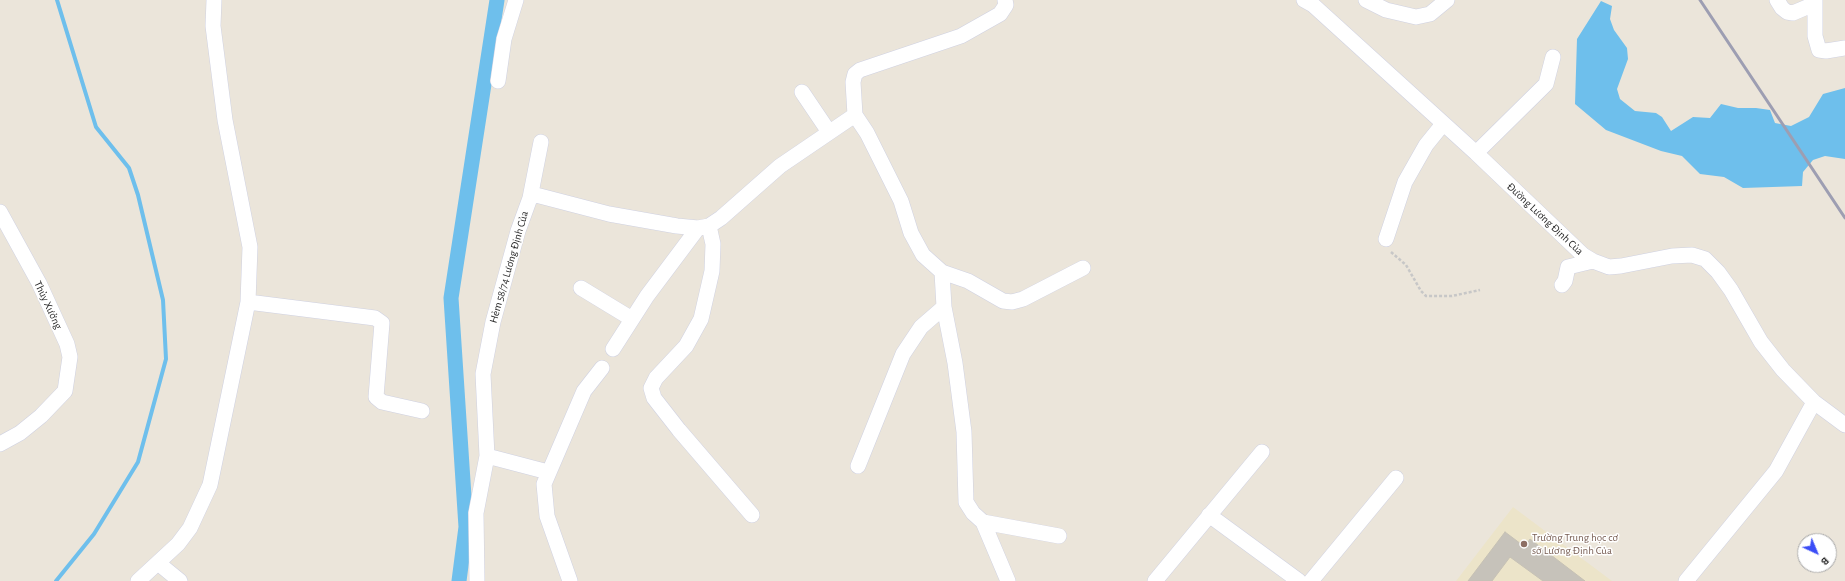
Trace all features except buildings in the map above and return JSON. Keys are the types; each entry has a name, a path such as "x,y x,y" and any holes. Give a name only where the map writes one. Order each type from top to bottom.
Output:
{"street":[{"path":"138,581 178,544 190,528 210,485 248,302 250,247 225,120 213,26 214,0"},
{"path":"498,81 504,39 516,0"},
{"path":"1006,0 1006,5 1000,14 960,36 860,70 855,74 853,82 855,115 867,133 901,202 911,233 924,255 942,272 968,281 1003,301 1012,302 1022,299 1083,268"},
{"path":"1366,0 1386,10 1404,16 1416,17 1430,14 1447,0"},
{"path":"1777,0 1782,8 1787,12 1793,13 1815,2 1815,36 1819,50 1826,51 1845,48"},
{"name":"Đường Lương Định Của","path":"1312,2 1476,153 1583,255 1593,261 1609,266 1672,256 1692,255 1705,259 1718,272 1731,290 1761,342 1783,370 1814,402 1845,425"},
{"path":"1476,153 1546,84 1553,57"},
{"path":"802,92 829,132"},
{"path":"613,349 647,296 704,227 721,218 780,166 855,115"},
{"path":"1386,239 1405,182 1426,145 1443,124"},
{"path":"530,198 540,142"},
{"name":"Hẻm 58/74 Lương Định Của","path":"477,581 476,513 487,456 483,374 493,322 518,231 530,198 536,195 609,214 677,226 704,227"},
{"name":"Thủy Xưởng","path":"0,212 29,264 67,344 70,357 69,375 65,391 20,433 0,444"},
{"path":"704,227 713,244 712,271 701,320 686,346 656,378 651,388 654,398 752,515"},
{"path":"1562,285 1565,281 1568,267 1593,261"},
{"path":"942,272 944,307 955,363 964,432 966,502 973,513 984,522 1009,581"},
{"path":"581,288 632,319"},
{"path":"248,302 375,318 382,324 376,397 382,402 422,411"},
{"path":"858,466 903,354 921,327 944,307"},
{"path":"570,581 547,516 544,484 584,391 602,368"},
{"path":"1686,581 1776,471 1814,402"},
{"path":"1155,581 1262,452"},
{"path":"487,456 548,472"},
{"path":"1311,581 1396,478"},
{"path":"1209,515 1299,581"},
{"path":"984,522 1059,536"},
{"path":"158,564 180,581"}],"path":[{"path":"1386,239 1387,248 1406,265 1421,291 1426,296 1452,296 1480,290"}],"shaded area":[{"name":"Trường Trung học cơ sở Lương Định Của","path":"1513,507 1612,581 1456,581"}],"water":[{"path":"1601,1 1612,6 1610,19 1614,30 1627,48 1628,59 1617,89 1620,99 1635,111 1656,113 1662,117 1671,131 1693,117 1710,118 1721,104 1738,108 1770,110 1775,123 1791,126 1809,117 1823,94 1845,88 1845,159 1825,156 1813,160 1803,172 1802,186 1743,188 1724,177 1700,174 1682,156 1661,151 1606,130 1575,104 1577,39"}],"waterway":[{"path":"56,581 94,534 138,462 166,359 163,300 138,195 129,168 96,127 57,0"},
{"path":"459,581 466,527 451,298 497,0"}],"railway":[{"path":"1700,0 1845,218"}],"place":[{"name":"Trường Trung học cơ sở Lương Định Của","path":"1524,544"}]}
